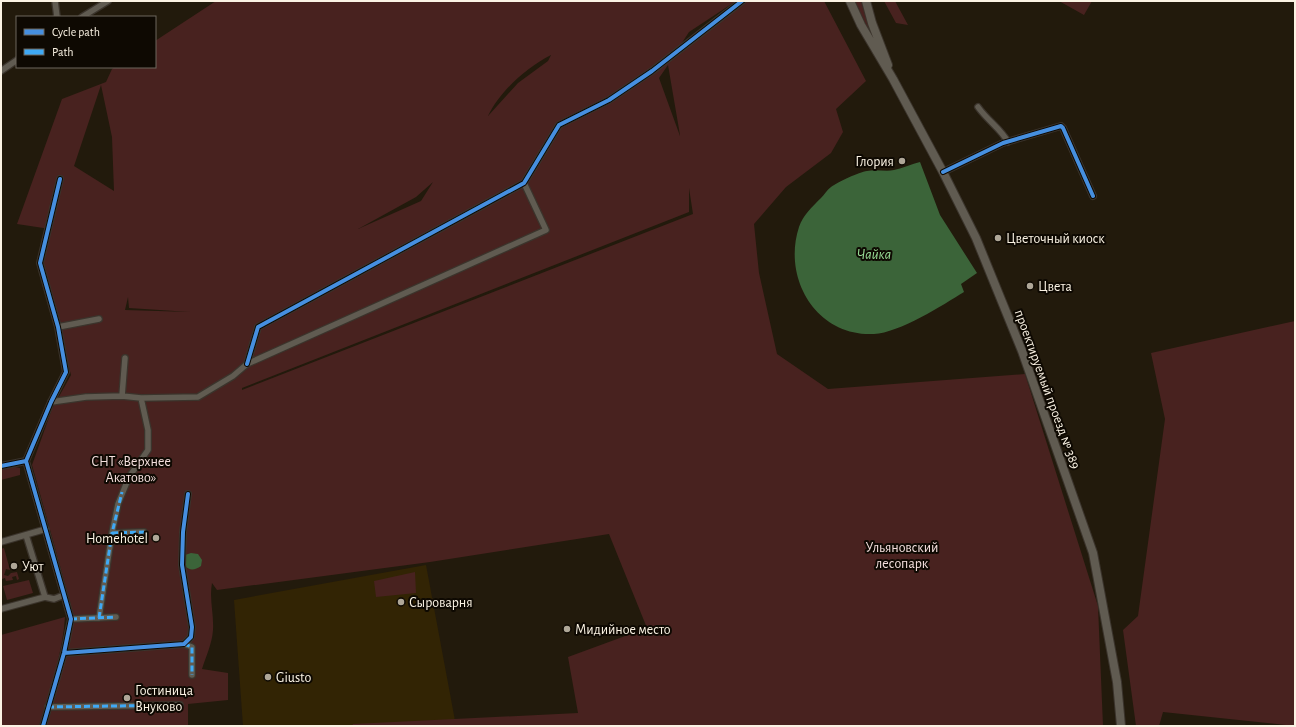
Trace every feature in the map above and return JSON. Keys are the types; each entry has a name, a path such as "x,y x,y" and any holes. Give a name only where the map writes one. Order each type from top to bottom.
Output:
{"main road":[{"name":"проектируемый проезд № 389","path":"850,1 876,53 894,79"},
{"name":"проектируемый проезд № 389","path":"866,1 872,23 894,79 976,238 1022,351 1093,553 1117,682 1121,726"}],"street":[{"path":"55,1 57,16"},
{"path":"84,16 108,1"},
{"path":"247,364 258,327 524,183 559,125 609,100 652,71 742,1"},
{"path":"1,71 16,61"},
{"path":"978,107 987,120 1004,134 1008,142"},
{"path":"943,172 988,149 1061,126 1094,196"},
{"path":"43,726 64,653 71,619 26,461 51,402 66,372 58,327 40,263 60,179"},
{"path":"51,402 86,397 198,397 233,376 247,364 546,230 524,183"},
{"path":"58,327 99,319"},
{"path":"122,396 124,358"},
{"path":"99,618 112,533 122,492 129,477 148,450 148,430 141,398"},
{"path":"1,466 26,461"},
{"path":"184,644 191,637 192,627 182,565 183,532 188,494"},
{"path":"1,542 46,529"},
{"path":"112,533 144,532"},
{"path":"26,534 45,597"},
{"path":"1,609 45,597 54,599 64,595"},
{"path":"71,619 116,617"},
{"path":"64,653 184,644 192,647 192,675"},
{"path":"48,707 180,705"}],"shaded area":[{"path":"426,565 456,726 243,726 234,600"}],"green space":[{"path":"216,1 736,1 689,32 672,58 742,1 824,1 866,81 836,109 843,132 831,153 786,187 754,224 759,273 777,354 828,389 1025,374 1098,606 1103,726 352,726 353,724 578,713 568,657 647,628 609,534 430,562 217,590 212,583 212,635 202,669 228,673 228,700 188,704 188,726 47,726 69,646 74,616 32,465 52,409 71,375 43,264 50,229 17,224 62,99 106,82 112,69 156,68 156,40","holes":["551,55 548,61 518,83 488,116 499,98 523,73","668,65 680,136 659,78","101,85 112,137 114,191 74,166","433,182 421,201 358,229 416,197","689,188 693,214 242,390 242,388 689,212","128,297 129,308 190,312 125,310"]},
{"path":"855,1 861,1 872,38"},
{"path":"884,1 895,1 908,25 896,23"},
{"path":"1059,1 1092,1 1084,15"},
{"path":"1295,321 1295,726 1163,712 1159,726 1136,726 1123,630 1138,616 1165,419 1151,353"},
{"path":"11,466 20,468 20,475 1,480 1,468"},
{"path":"4,548 10,570 6,569 4,575 8,576 11,573 17,572 19,579 17,580 16,576 12,577 13,580 6,581 5,578 2,579 1,582 1,549"},
{"path":"415,572 416,593 376,597 374,581"},
{"path":"29,580 33,593 7,600 3,586"},
{"path":"65,617 59,658 39,726 1,726 1,635"}],"water":[{"name":"Чайка","path":"920,162 940,215 977,273 961,284 964,292 920,318 896,329 874,334 854,332 836,326 821,315 809,301 800,284 796,266 795,247 799,227 803,219 808,211 831,187 843,180 870,170 891,171"},
{"path":"191,553 198,554 202,560 201,566 195,569 189,569 185,566 185,555"}],"marked path":[{"path":"99,618 112,533 122,492"},
{"path":"112,533 144,532"},
{"path":"71,619 116,617"},
{"path":"184,644 192,647 192,675"},
{"path":"48,707 180,705"}],"cycle path":[{"path":"247,364 258,327 524,183 559,125 609,100 652,71 742,1"},
{"path":"943,172 1003,143 1061,126 1093,196"},
{"path":"26,461 51,402 66,372 58,327 40,263 60,179"},
{"path":"1,466 26,461 71,619 64,653 43,726"},
{"path":"64,653 184,644 191,637 192,627 182,565 183,532 188,494"}],"place":[{"name":"Глория","path":"902,161"},
{"name":"Цветочный киоск","path":"998,238"},
{"name":"Цвета","path":"1030,286"},
{"name":"Homehotel","path":"156,538"},
{"name":"Уют","path":"14,566"},
{"name":"Сыроварня","path":"401,602"},
{"name":"Мидийное место","path":"567,629"},
{"name":"Giusto","path":"268,677"},
{"name":"Гостиница Внуково","path":"127,698"}],"park label":[{"name":"СНТ «Верхнее Акатово»","path":"131,470"},
{"name":"Ульяновский лесопарк","path":"902,556"}]}
